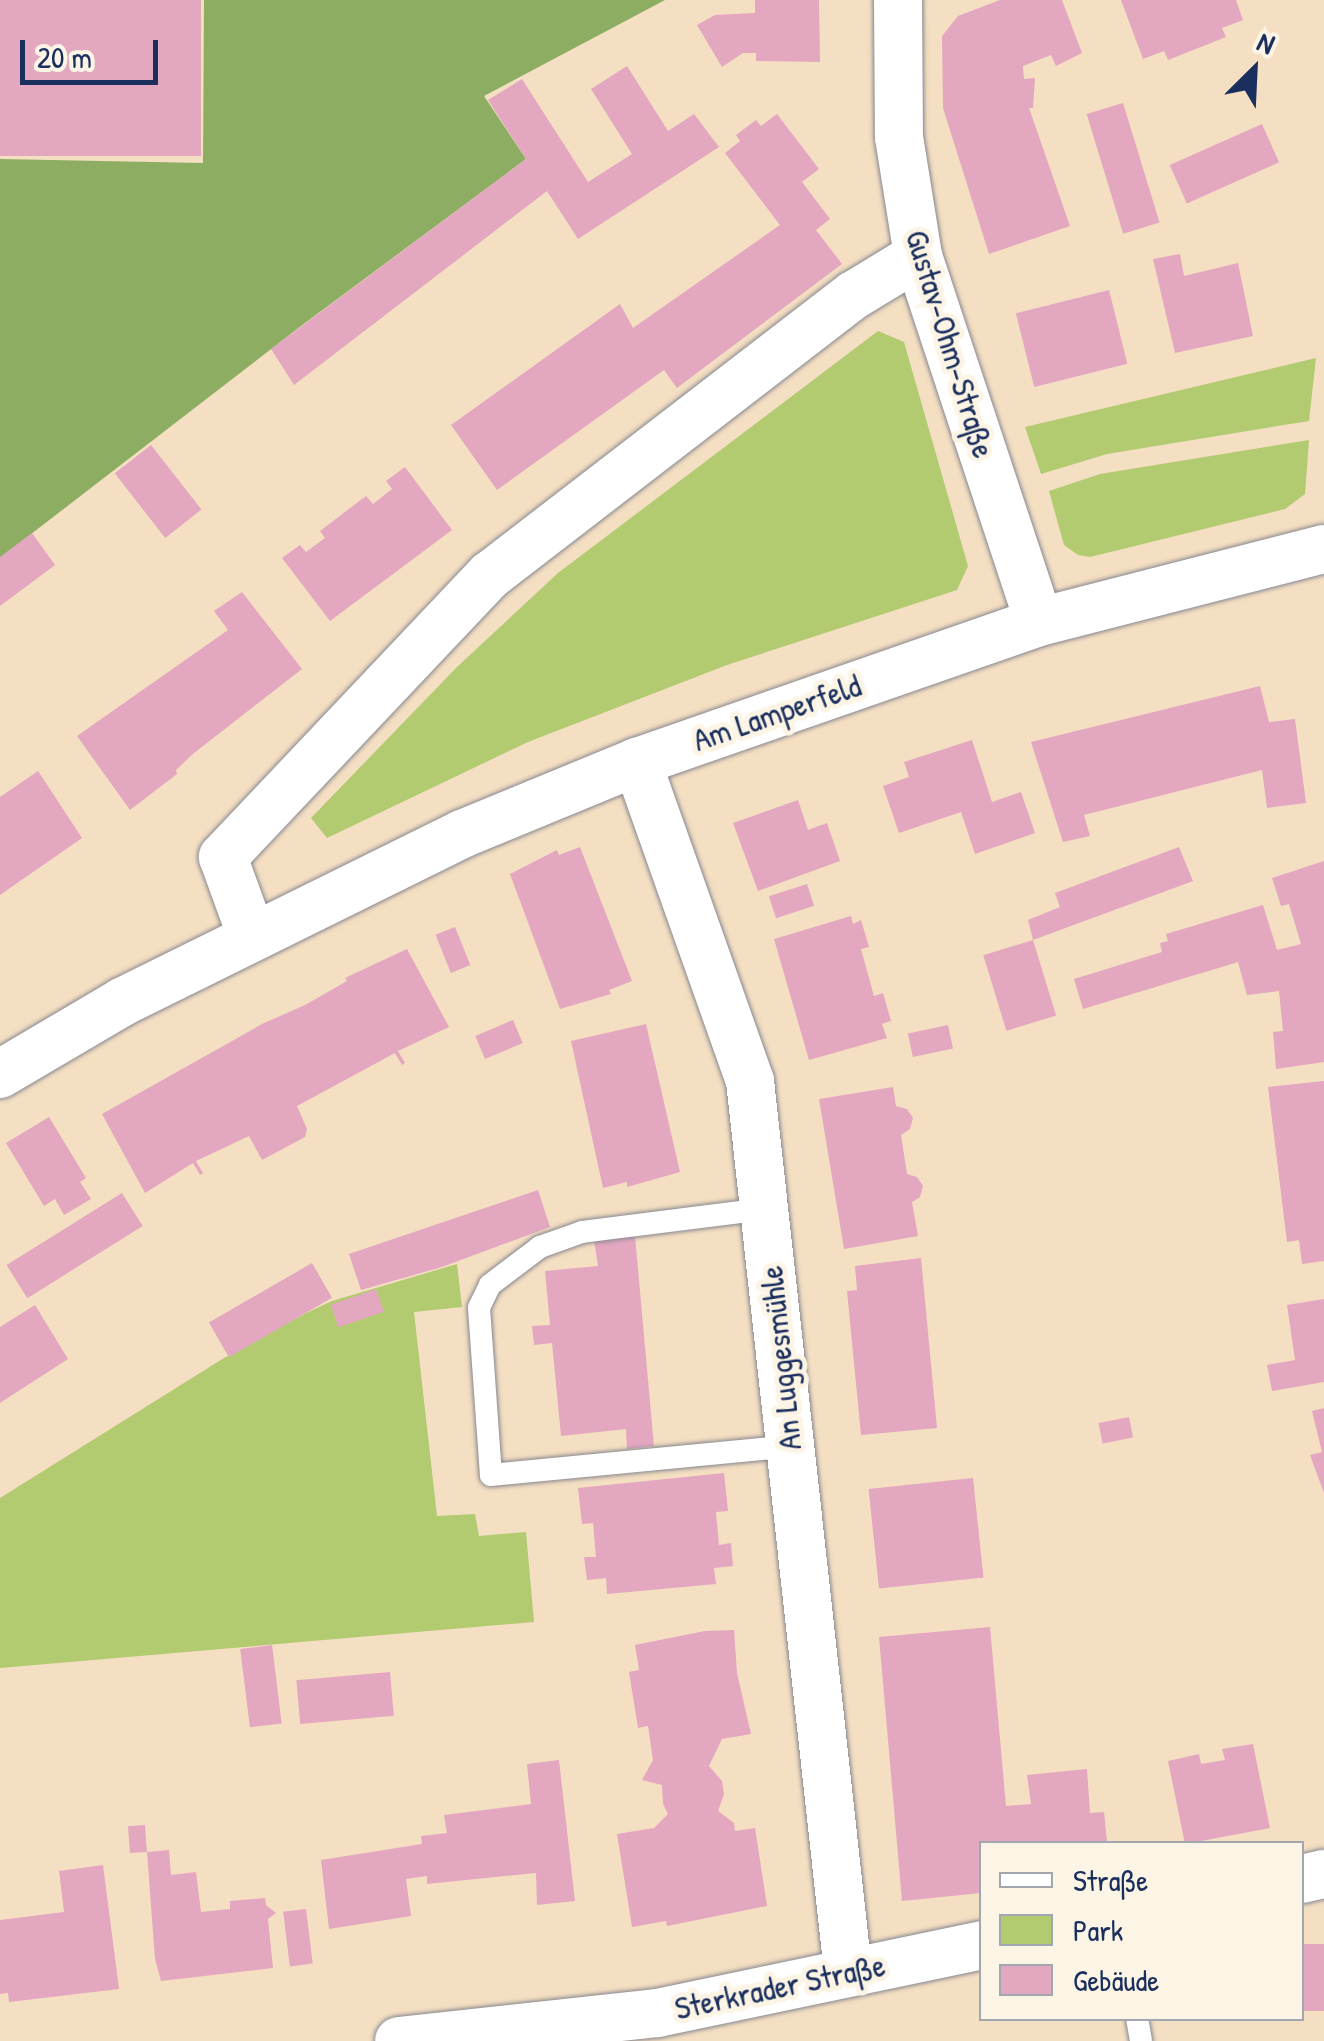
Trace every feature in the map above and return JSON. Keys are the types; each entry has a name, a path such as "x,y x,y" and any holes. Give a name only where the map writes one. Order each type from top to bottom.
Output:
{"street":[{"name":"Gustav-Ohm-Straße","path":"898,0 899,137 918,256 1038,622"},
{"path":"252,937 223,857 490,575 854,295 918,256"},
{"name":"Am Lamperfeld","path":"0,1074 122,1002 462,834 638,762 1038,622 1324,550"},
{"name":"An Luggesmühle","path":"638,762 750,1081 848,1972"},
{"name":"Sterkrader Straße","path":"399,2041 657,2027 848,1972 979,1947"}],"lane":[{"path":"764,1209 582,1232 540,1247 490,1285 479,1308 491,1475 790,1446"}],"green space":[{"path":"204,0 665,0 484,96 526,159 0,558 0,159 203,163"},
{"path":"878,331 904,342 968,566 957,590 727,665 528,742 327,838 311,818 457,667 558,573"},
{"path":"1316,358 1309,421 1107,454 1041,474 1025,427"},
{"path":"1309,440 1305,494 1285,509 1090,557 1078,555 1064,545 1049,491 1100,474"},
{"path":"457,1264 462,1307 414,1312 437,1516 475,1514 479,1536 526,1532 534,1622 0,1668 0,1498 224,1358 304,1314 332,1301"}],"building":[{"path":"0,0 201,0 201,156 0,156"},
{"path":"755,0 819,0 820,62 756,61 756,53 743,53 722,67 697,25 715,15 755,13"},
{"path":"1000,0 1062,0 1082,53 1056,66 1051,55 1023,66 1024,79 1035,78 1033,108 1029,108 1070,226 989,254 943,108 942,36 958,16"},
{"path":"1121,0 1236,0 1243,20 1222,28 1226,37 1168,60 1164,51 1143,59"},
{"path":"627,66 668,131 694,114 719,147 578,239 547,191 294,385 271,349 526,159 488,100 522,79 588,182 632,154 591,89"},
{"path":"1123,103 1160,223 1123,234 1087,114"},
{"path":"777,114 819,169 802,182 830,219 816,230 842,264 677,388 664,370 497,490 451,425 620,304 633,328 780,225 725,153 740,141 736,135 756,120 761,126"},
{"path":"1262,124 1279,162 1187,203 1170,165"},
{"path":"1180,254 1184,276 1238,263 1253,336 1175,353 1153,259"},
{"path":"1109,290 1127,364 1034,387 1016,313"},
{"path":"151,445 201,510 165,538 115,473"},
{"path":"405,467 452,530 330,621 282,558 300,545 306,552 325,538 320,531 366,496 373,504 392,489 386,481"},
{"path":"32,533 55,565 0,606 0,557"},
{"path":"242,592 302,669 194,753 176,770 177,774 130,810 77,736 228,630 214,611"},
{"path":"1260,686 1269,722 1295,719 1306,803 1267,808 1262,770 1084,815 1090,836 1063,842 1031,742"},
{"path":"972,740 992,802 1021,792 1035,833 975,854 961,812 899,833 883,786 909,777 904,762"},
{"path":"38,771 82,838 0,895 0,797"},
{"path":"798,800 808,830 827,823 840,861 758,891 733,823"},
{"path":"580,847 632,981 609,990 611,994 560,1009 510,874 557,850 559,855"},
{"path":"1179,847 1193,881 1033,940 1028,920 1060,907 1055,893"},
{"path":"1324,861 1324,1062 1276,1069 1273,1032 1283,1031 1279,991 1247,995 1238,962 1083,1009 1074,979 1162,952 1160,943 1168,941 1166,934 1263,905 1277,950 1301,944 1289,904 1281,906 1272,878"},
{"path":"807,884 814,906 776,918 769,896"},
{"path":"851,916 853,924 861,920 869,947 861,949 874,996 883,993 891,1021 882,1024 887,1038 809,1060 774,939"},
{"path":"455,927 470,965 451,973 436,935"},
{"path":"1033,940 1056,1016 1006,1031 983,955"},
{"path":"407,949 449,1027 398,1051 405,1063 402,1065 395,1053 297,1106 307,1129 305,1137 262,1160 249,1136 196,1161 203,1173 200,1175 193,1163 145,1193 102,1114 262,1024 305,1005 347,981 345,978"},
{"path":"513,1020 523,1043 485,1059 475,1036"},
{"path":"646,1024 680,1172 627,1187 627,1182 603,1188 571,1041"},
{"path":"948,1025 953,1048 913,1057 908,1034"},
{"path":"1324,1081 1324,1261 1302,1264 1299,1240 1287,1242 1268,1087"},
{"path":"893,1087 896,1106 907,1109 913,1118 910,1129 901,1135 907,1174 917,1177 923,1186 920,1197 912,1202 918,1236 844,1249 819,1099"},
{"path":"49,1117 86,1178 80,1182 91,1199 64,1215 55,1199 44,1206 6,1143"},
{"path":"538,1190 550,1227 442,1267 361,1290 349,1254"},
{"path":"122,1193 143,1226 27,1298 7,1265"},
{"path":"635,1236 654,1446 627,1449 626,1429 561,1436 552,1343 534,1345 532,1326 550,1325 545,1271 598,1266 594,1240"},
{"path":"921,1258 937,1428 861,1435 847,1291 857,1290 855,1266"},
{"path":"312,1263 332,1298 229,1357 209,1322"},
{"path":"376,1289 384,1312 338,1327 331,1305"},
{"path":"1324,1299 1324,1382 1272,1391 1267,1365 1295,1360 1287,1305"},
{"path":"35,1305 68,1359 0,1403 0,1327"},
{"path":"1324,1408 1324,1493 1310,1455 1322,1452 1312,1411"},
{"path":"1129,1417 1133,1438 1103,1444 1099,1423"},
{"path":"724,1473 728,1511 716,1512 719,1545 731,1543 733,1566 714,1568 716,1584 607,1594 606,1578 587,1580 584,1557 596,1557 593,1523 582,1524 578,1488"},
{"path":"973,1478 983,1577 879,1588 869,1489"},
{"path":"990,1627 1006,1806 1031,1804 1027,1775 1087,1769 1090,1813 1104,1812 1107,1841 979,1841 979,1893 902,1901 879,1637"},
{"path":"734,1630 737,1673 751,1734 722,1739 709,1766 722,1781 724,1794 718,1811 734,1823 735,1831 755,1828 767,1906 667,1926 666,1921 632,1927 617,1834 654,1828 668,1814 662,1785 642,1780 653,1760 648,1726 638,1728 629,1672 639,1670 635,1645 705,1631"},
{"path":"272,1645 282,1723 250,1727 240,1649"},
{"path":"390,1672 394,1716 300,1724 296,1680"},
{"path":"1253,1744 1270,1828 1184,1841 1168,1761 1199,1754 1201,1764 1225,1760 1222,1749"},
{"path":"559,1760 575,1901 537,1905 536,1873 427,1884 427,1876 406,1879 411,1916 329,1929 321,1860 422,1844 421,1836 447,1833 444,1815 531,1804 527,1764"},
{"path":"145,1825 147,1852 130,1853 128,1826"},
{"path":"169,1850 171,1875 196,1872 201,1912 230,1909 230,1901 265,1898 266,1905 276,1913 268,1919 273,1968 161,1981 155,1959 147,1852"},
{"path":"103,1865 119,1989 9,2002 8,1993 0,1994 0,1920 64,1912 59,1871"},
{"path":"306,1909 313,1964 290,1966 283,1912"},
{"path":"1304,1944 1324,1944 1324,2011 1304,2011"}]}
